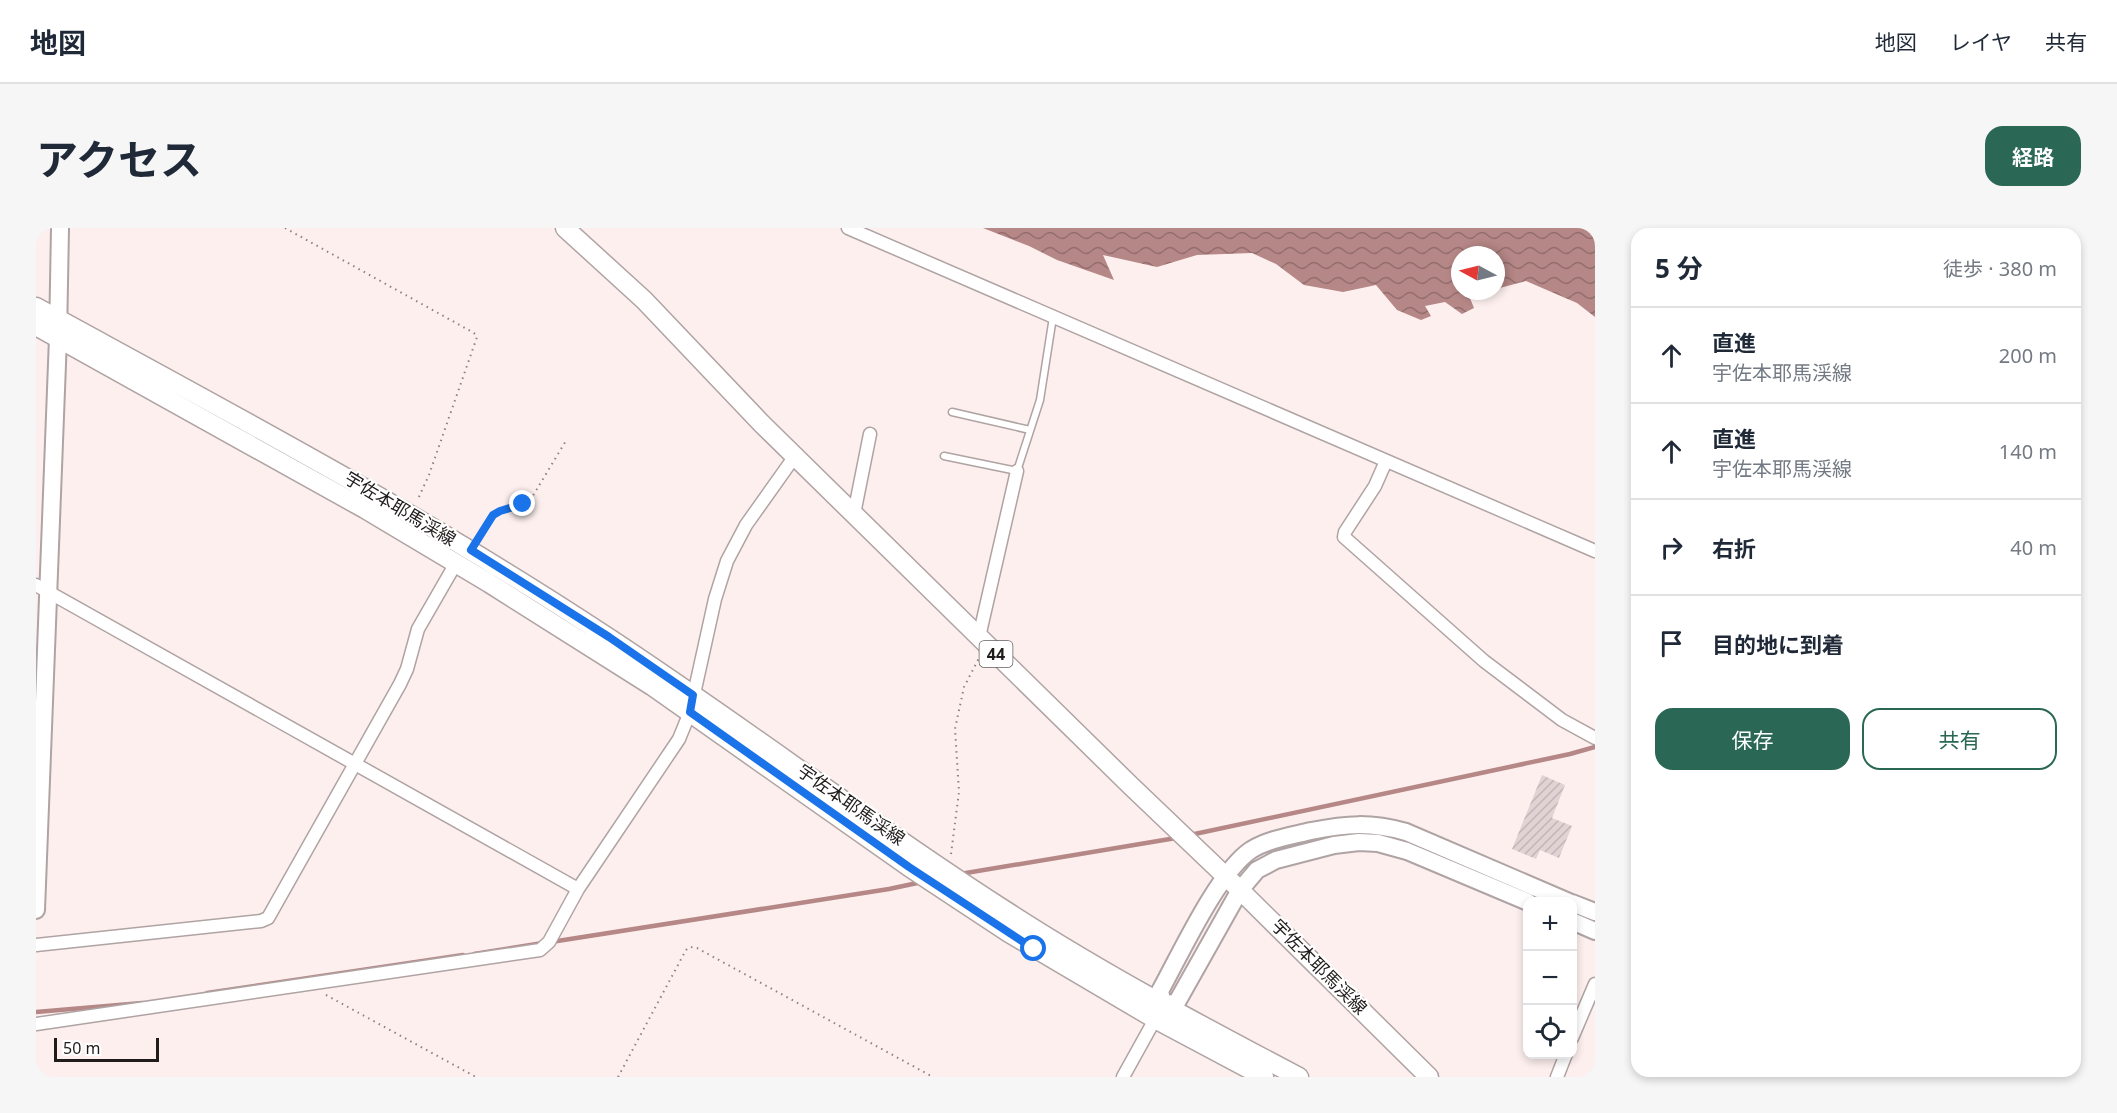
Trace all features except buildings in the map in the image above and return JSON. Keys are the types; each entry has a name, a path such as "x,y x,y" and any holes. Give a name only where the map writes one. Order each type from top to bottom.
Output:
{"main road":[{"name":"宇佐本耶馬渓線","path":"565,228 644,300 795,456 1430,1077"},
{"name":"宇佐本耶馬渓線","path":"36,307 410,513 609,637 692,704 899,861 1034,949 1159,1012 1299,1077"},
{"name":"宇佐本耶馬渓線","path":"36,326 365,509 590,646 692,704 1159,1012 1264,1077"}],"street":[{"path":"36,910 42,589 58,338 60,228"},
{"path":"848,228 1595,551"},
{"path":"854,514 870,434"},
{"path":"36,1024 540,950 549,942 578,889 679,739 692,704 715,599 727,561 746,525 795,456"},
{"path":"1386,461 1375,486 1344,537 1484,661 1562,720 1595,738"},
{"path":"983,641 1017,471"},
{"path":"36,945 261,921 268,918 404,676 423,620 456,563"},
{"path":"42,589 578,889"},
{"path":"1123,1077 1159,1012 1160,991 1226,876 1241,857 1272,840 1335,826 1367,824 1406,832 1559,897"},
{"path":"1159,1012 1177,1002 1240,890 1257,870 1276,860 1334,845 1359,842 1378,843 1407,852 1523,900"},
{"path":"1577,904 1595,912"},
{"path":"1577,923 1595,931"},
{"path":"1577,1026 1595,984"},
{"path":"1557,1077 1564,1059"}],"lane":[{"path":"944,456 1017,471 1040,400 1053,317"},
{"path":"952,412 1030,430"}],"path":[{"path":"285,228 474,333 477,337 429,475 410,513"},
{"path":"471,550 493,515 531,499 567,439"},
{"path":"952,874 959,799 955,741 958,711 964,687 983,641"},
{"path":"618,1077 686,950 690,947 697,948 933,1077"},
{"path":"306,984 476,1077"}],"water":[{"path":"983,228 1585,228 1595,232 1595,317 1577,303 1526,281 1505,287 1505,246 1451,246 1451,300 1471,300 1474,308 1462,314 1445,302 1425,306 1431,316 1421,320 1397,310 1376,285 1343,292 1304,285 1276,264 1252,253 1197,255 1157,267 1103,255 1114,280 1057,260"}],"waterway":[{"path":"1190,835 1595,747"},
{"path":"960,874 1176,838"},
{"path":"551,942 922,882"},
{"path":"474,954 543,943"},
{"path":"207,993 463,955"},
{"path":"36,1012 142,1003"}],"route":[{"path":"523,504 493,515 471,550 609,637 693,695 690,712 909,867 1034,949"}]}
